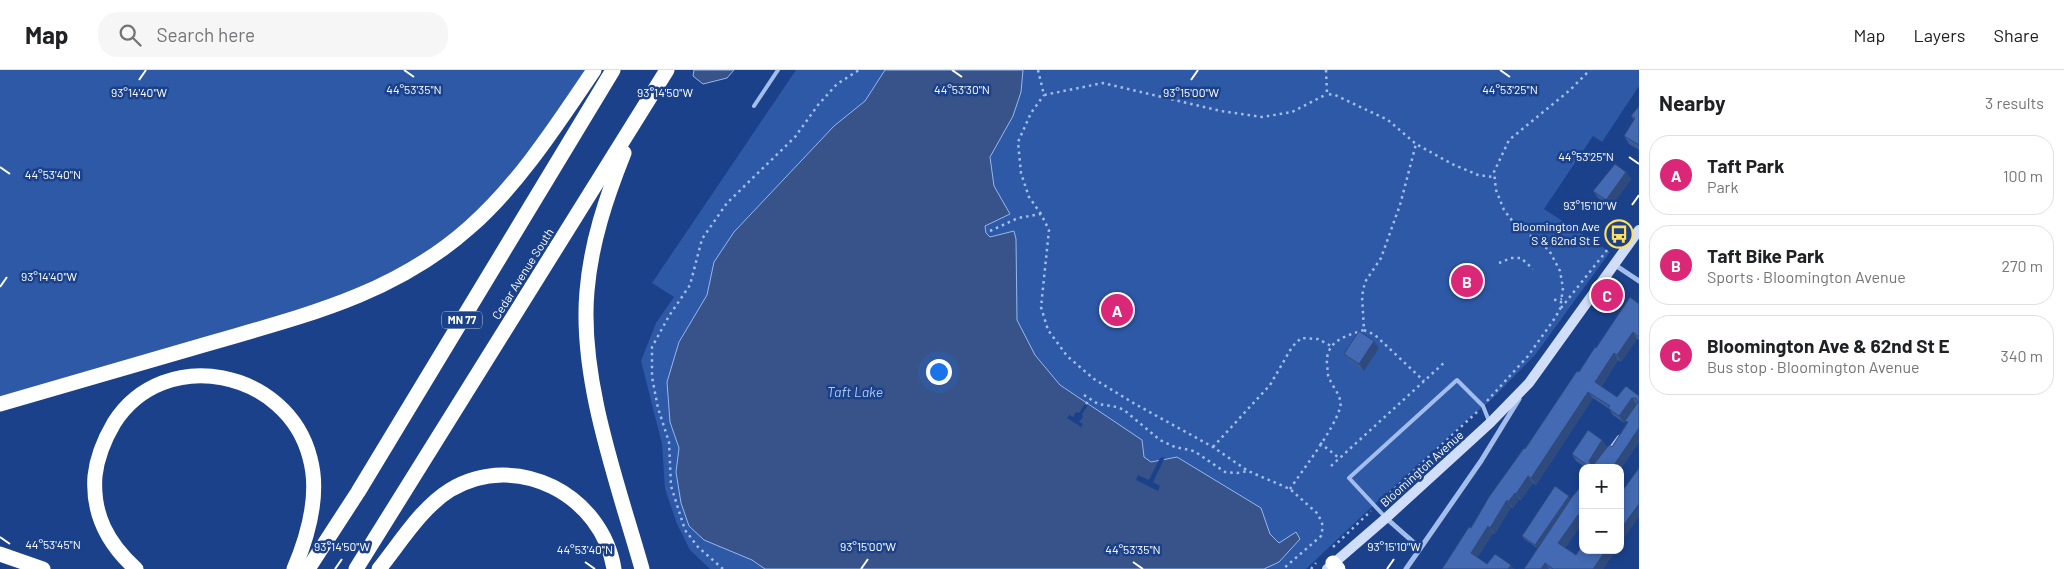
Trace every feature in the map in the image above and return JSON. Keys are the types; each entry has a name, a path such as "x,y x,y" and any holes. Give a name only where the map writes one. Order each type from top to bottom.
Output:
{"highway":[{"path":"0,404 311,314 402,277 450,244 490,208 528,163 594,70"},
{"name":"MN 77","path":"308,569 368,475 613,70"},
{"name":"Cedar Avenue South","path":"356,569 667,70"},
{"path":"642,569 593,390 588,355 587,310 592,257 600,219 618,167 648,102"},
{"path":"136,569 109,540 101,523 94,489 100,451 118,417 132,402 148,390 183,378 206,376 225,378 247,384 266,394 295,422 304,439 310,459 313,495 305,538 294,569"},
{"path":"379,569 421,516 450,490 481,478 502,476 523,477 542,482 578,503 592,518 604,538 614,569"},
{"path":"0,554 43,569"}],"street":[{"name":"Bloomington Avenue","path":"1406,569 1481,461 1529,383 1639,230"},
{"path":"1615,265 1639,281"},
{"name":"Bloomington Avenue","path":"1333,567 1490,424 1529,383"},
{"path":"1386,518 1420,548"}],"lane":[{"path":"754,106 778,70"},
{"path":"1386,518 1349,478 1456,380 1482,406 1490,424"},
{"path":"1608,453 1623,430"}],"path":[{"path":"723,569 698,547 685,530 671,486 669,442 658,408 652,377 652,347 669,316 690,285 702,239 727,203 795,137 818,105 837,84 859,70"},
{"path":"1038,70 1044,95"},
{"path":"1326,70 1327,94"},
{"path":"1283,569 1321,536 1323,526 1318,514 1290,489 1248,471 1213,446 1094,379 1067,356 1048,330 1041,306 1049,230 1026,189 1021,173 1018,142 1031,112 1044,95 1103,83 1221,111 1262,117 1292,112 1327,94 1335,95 1388,120 1416,144 1452,164 1478,175 1493,177 1500,157 1509,140 1570,90 1590,70"},
{"path":"1364,330 1362,296 1365,282 1381,258 1400,205 1416,144"},
{"path":"990,231 1018,218 1041,214"},
{"path":"1560,310 1608,249"},
{"path":"1499,263 1511,258 1521,258 1533,269"},
{"path":"1554,300 1562,300"},
{"path":"1290,489 1335,420 1341,406 1338,392 1328,378 1327,360 1331,346 1340,337 1364,330 1375,335 1424,380"},
{"path":"1213,446 1270,385 1292,347 1301,338 1318,340 1331,346"},
{"path":"1331,466 1446,361"},
{"path":"1084,395 1098,404 1117,406 1140,421 1152,434 1169,445 1194,451 1225,472 1237,473 1248,471"},
{"path":"1086,404 1090,399"},
{"path":"1320,443 1339,458"}],"shaded area":[{"path":"0,70 588,70 507,182 478,213 430,253 327,305 0,399"},
{"path":"796,70 1639,70 1639,86 1602,142 1593,136 1544,209 1610,252 1535,355 1490,401 1379,500 1306,569 710,569 690,550 677,524 665,489 662,444 641,361 656,323 674,297 652,283"}],"water":[{"path":"694,70 734,70 727,78 703,84 693,76"},
{"name":"Taft Lake","path":"885,70 1023,70 1021,92 1013,116 990,157 994,186 1010,214 985,226 986,233 990,237 1014,231 1016,239 1017,320 1035,355 1060,385 1142,440 1144,457 1151,462 1177,457 1261,508 1270,534 1279,543 1296,532 1300,539 1279,562 1264,569 765,569 752,560 704,540 689,526 681,503 676,472 679,448 670,422 667,382 679,342 707,295 714,262 734,232 834,126 865,101"}],"pier":[{"path":"1085,404 1088,405 1079,422 1083,424 1081,427 1067,418 1069,415 1073,417 1076,412 1079,413"},
{"path":"1165,457 1153,482 1160,486 1158,491 1136,480 1138,475 1149,480 1160,458"}],"building":[{"path":"1639,106 1639,145 1624,136 1635,118 1631,116"},
{"path":"1615,164 1626,172 1606,200 1593,191"},
{"path":"1630,297 1639,304 1639,337 1633,332 1617,355 1614,353 1595,382 1617,397 1626,386 1639,396 1639,428 1615,464 1594,464 1609,445 1612,447 1628,422 1625,421 1638,402 1636,398 1632,398 1619,416 1608,408 1610,406 1588,392 1531,478 1528,476 1516,494 1508,502 1507,500 1490,528 1488,526 1471,553 1487,564 1495,554 1511,565 1508,569 1442,569 1469,527 1471,528 1489,497 1525,449 1577,371 1579,372"},
{"path":"1359,331 1374,341 1359,364 1344,354"},
{"path":"1588,430 1602,440 1589,461 1590,464 1586,464 1572,454"},
{"path":"1639,468 1639,504 1624,525 1624,509 1624,489"},
{"path":"1555,486 1569,496 1535,545 1522,536"},
{"path":"1579,489 1579,516 1558,543 1576,555 1579,550 1579,554 1603,554 1593,569 1553,569 1545,563 1541,569 1524,569"}],"place":[{"name":"Bloomington Ave S & 62nd St E","path":"1619,234"},
{"name":"Taft Bike Park","path":"1467,281"},
{"name":"Bloomington Ave & 62nd St E","path":"1607,295"},
{"name":"Taft Park","path":"1117,310"}]}
